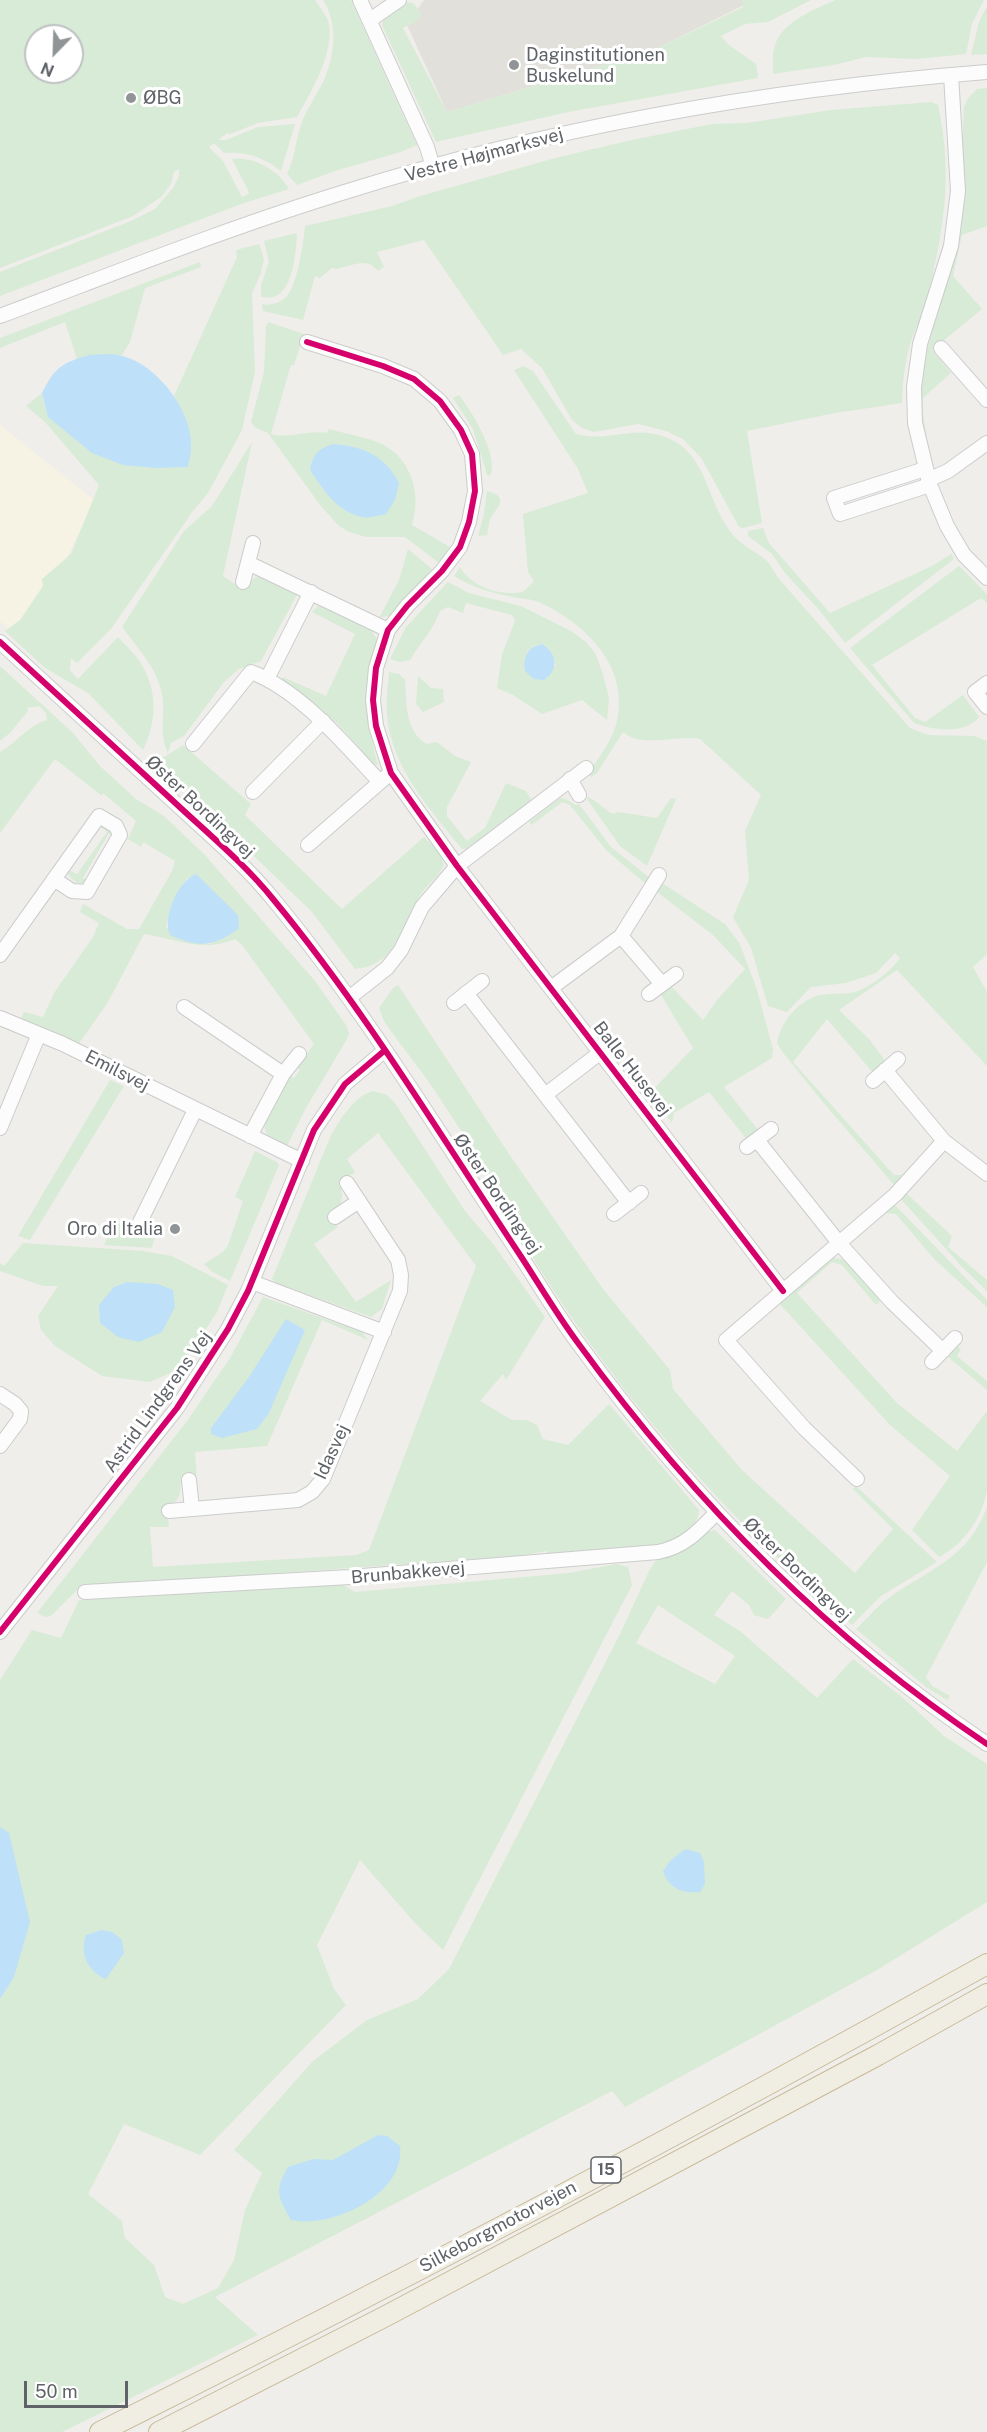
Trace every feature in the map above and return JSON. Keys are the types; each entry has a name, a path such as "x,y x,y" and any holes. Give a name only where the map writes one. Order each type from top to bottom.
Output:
{"highway":[{"name":"Silkeborgmotorvejen","path":"100,2432 366,2297 863,2034 987,1964"},
{"name":"Silkeborgmotorvejen","path":"159,2432 394,2312 878,2055 987,1994"}],"street":[{"path":"360,0 427,147 433,167"},
{"path":"370,20 399,0"},
{"name":"Vestre Højmarksvej","path":"0,316 278,212 433,167 588,128 750,97 987,72"},
{"path":"951,75 958,192 951,246 920,344 914,387 915,423 927,478 947,525 964,555 987,578"},
{"name":"Balle Husevej","path":"307,342 383,366 414,379 440,401 461,430 472,454 475,491 469,522 460,547 442,571 407,606 388,630 376,668 373,700 386,777"},
{"path":"941,348 987,400"},
{"path":"927,478 834,498 840,514 948,471 985,448"},
{"path":"243,582 253,543"},
{"path":"248,563 311,591 388,630"},
{"path":"193,744 251,672 267,678 311,591"},
{"name":"Øster Bordingvej","path":"0,642 218,843 271,896 348,998 576,1340 648,1434 716,1513 756,1554 846,1637 921,1697 987,1744"},
{"name":"Balle Husevej","path":"267,678 322,721 386,777 601,1052 783,1291"},
{"path":"987,683 975,692 987,707"},
{"path":"253,792 322,721"},
{"path":"348,998 387,968 401,950 422,907 457,866 586,768"},
{"path":"308,845 386,777"},
{"path":"570,779 579,795"},
{"path":"0,955 54,879 99,816 116,826 120,835 87,892 72,891 54,879"},
{"path":"551,988 621,936 658,875"},
{"path":"621,936 662,984"},
{"path":"649,994 676,974"},
{"path":"454,1003 482,981"},
{"path":"466,993 629,1203"},
{"path":"183,1007 283,1074"},
{"name":"Emilsvej","path":"0,1018 63,1044 302,1161"},
{"path":"2,1120 39,1034"},
{"name":"Astrid Lindgrens Vej","path":"0,1632 177,1408 228,1329 252,1282 314,1130 345,1084 384,1051"},
{"name":"Balle Husevej","path":"545,1095 601,1052"},
{"path":"250,1136 283,1074 298,1054"},
{"path":"873,1081 898,1059"},
{"path":"885,1070 944,1141 987,1174"},
{"path":"139,1224 195,1110"},
{"path":"771,1129 752,1143 892,1302 943,1351"},
{"path":"857,1479 804,1428 726,1340 895,1195 944,1141"},
{"name":"Idasvej","path":"169,1511 298,1500 312,1492 323,1479 400,1291 402,1275 398,1260 346,1183"},
{"path":"614,1214 641,1193"},
{"path":"335,1217 359,1201"},
{"path":"252,1282 384,1332"},
{"path":"932,1362 955,1338"},
{"path":"0,1394 21,1411 20,1419 0,1446"},
{"path":"189,1480 192,1509"},
{"name":"Brunbakkevej","path":"85,1592 350,1577 658,1552 671,1550 693,1537 716,1513"}],"shaded area":[{"name":"Daginstitutionen Buskelund","path":"424,0 754,0 654,50 447,112 407,25"},
{"path":"0,425 94,500 50,594 13,633 0,621"}],"green space":[{"name":"ØBG","path":"0,0 315,0 328,21 330,36 325,60 297,117 258,123 228,135 229,132 218,140 226,140 258,127 295,124 281,171 254,156 224,153 214,143 209,147 223,161 242,197 249,194 248,190 232,159 248,159 265,166 279,176 289,189 244,203 0,296 0,272 131,221 155,209 173,188 179,176 179,169 174,172 171,184 161,197 133,216 0,268"},
{"path":"323,0 351,0 417,145 297,185 287,174 303,119 324,80 331,60 333,29"},
{"path":"742,0 811,0 768,22 745,24 721,36 729,45 756,64 758,78 568,112 436,142 382,25 383,20 406,2 413,3 421,13 417,21 403,28 447,112 654,50 743,7"},
{"path":"835,0 984,0 972,24 966,54 917,59 866,57 834,65 773,74 774,48 785,29 800,17"},
{"path":"987,6 987,54 971,55 979,22"},
{"path":"987,88 987,226 962,235 953,276 982,309 932,350 951,373 923,398 923,415 931,461 927,456 919,411 921,370 952,264 964,107 968,98 977,89"},
{"path":"931,102 938,105 943,133 946,186 944,211 924,314 918,324 907,357 902,403 835,413 747,431 762,523 739,527 702,459 683,439 666,431 638,424 594,432 582,428 572,420 542,368 521,349 503,355 424,240 377,252 384,267 378,271 369,264 359,263 332,268 320,278 315,276 303,320 263,311 262,304 279,302 288,295 291,289 300,262 305,226 392,206 559,157 712,124 747,123 831,110"},
{"path":"297,233 293,268 287,285 276,296 261,297 261,285 269,262 264,241"},
{"path":"259,244 264,259 261,273 252,293 255,372 242,430 208,493 111,629 77,663 71,658 70,670 78,679 118,637 138,659 148,677 154,708 151,729 143,750 88,693 45,668 5,631 20,620 43,586 42,579 71,554 99,485 45,422 26,406 42,393 48,417 187,422 174,396 237,257 236,250"},
{"path":"200,262 201,267 145,288 130,342 122,355 89,355 77,359 65,322 0,348 0,338"},
{"path":"268,322 304,334 294,365 291,365 289,371 271,434 285,436 327,433 329,429 359,436 387,447 403,462 413,482 416,503 412,525 450,547 439,563 405,537 366,537 339,526 320,505 268,433 256,428 251,422 264,372"},
{"path":"523,366 533,371 576,434 597,437 635,433 654,434 673,440 686,450 704,477 725,524 736,538 766,560 779,579 910,728 928,735 974,736 987,741 987,954 973,967 987,992 987,1066 897,970 839,1010 869,1039 887,1063 875,1075 827,1019 793,1062 894,1175 903,1175 909,1171 895,1186 822,1101 777,1043 788,1017 802,1004 819,995 856,992 882,976 900,958 895,953 876,973 846,983 811,987 787,1012 768,1006 751,948 733,917 749,880 745,831 761,795 700,739 691,738 640,740 623,732 597,773 591,777 588,773 614,731 619,704 617,685 611,666 600,649 571,621 536,601 483,590 454,576 460,567 472,580 488,589 505,593 523,592 534,581 528,572 523,514 588,493 578,469 514,370"},
{"path":"459,395 477,422 488,446 492,468 490,476 487,475 473,429 453,398"},
{"path":"252,442 223,576 236,585 249,587 252,580 260,574 299,591 261,661 239,669 224,682 184,736 171,743 168,753 163,739 162,694 156,675 122,627 184,531 212,506"},
{"path":"487,491 500,498 500,504 490,519 487,535 478,536 484,514"},
{"path":"763,528 769,543 830,613 932,566 951,554 954,559 845,643 820,611 785,573 772,554 748,536 748,531"},
{"path":"408,549 432,569 392,615 379,618 399,580"},
{"path":"959,566 987,594 987,603 981,598 872,665 915,718 925,722 963,695 979,717 973,723 957,729 930,728 914,723 850,648"},
{"path":"448,582 469,593 521,606 571,631 586,642 595,653 609,698 607,720 582,700 542,714 513,695 497,688 502,654 515,621 512,615 466,603 463,613 448,607 440,611 431,630 410,660 400,662 390,659 406,627","holes":["542,644 552,654 556,667 526,653 534,646"]},
{"path":"321,603 369,627 377,639 370,671 368,702 371,733 378,765 374,764 337,723 280,683 283,677 326,696 355,634 312,612"},
{"path":"0,666 73,733 100,766 136,799 164,816 204,854 315,981 346,1025 349,1033 287,1146 268,1139 264,1125 289,1076 294,1078 300,1070 297,1067 314,1044 242,945 235,939 212,945 201,945 144,934 108,1002 78,1045 20,1021 24,1012 43,1017 54,993 93,937 99,923 80,912 83,904 127,929 139,929 172,871 175,861 143,842 141,847 128,839 136,821 103,793 102,796 55,759 0,833 0,752 35,725 47,720 46,713 39,706 27,708 28,711 10,733 0,741","holes":["188,877 212,944 181,940 166,927 172,904"]},
{"path":"389,672 399,674 405,680 408,715 414,732 427,744 437,742 455,756 471,762 447,807 447,816 467,841 485,828 506,783 526,791 532,801 473,849 462,849 425,803 404,770 390,734 387,714"},
{"path":"418,676 431,688 443,689 444,702 423,712 416,704"},
{"path":"183,745 251,804 245,815 342,909 424,837 440,854 444,865 419,897 389,953 380,961 355,969 312,912 150,756 164,757"},
{"path":"588,797 613,814 618,812 657,818 671,798 676,799 647,866 620,846 587,799"},
{"path":"560,798 576,805 579,804 611,847 651,879 647,885 606,850 570,805 562,802 532,825 529,822"},
{"path":"102,824 112,830 112,837 109,833 83,878 86,880 83,883 77,883 68,875 69,870 77,874 107,832 100,827"},
{"path":"662,883 725,924 740,944 757,990 773,1049 772,1058 724,1087 759,1131 748,1141 709,1092 674,1113 672,1123 649,1094 693,1048 661,995 671,986 703,1020 717,1000 745,969 713,935 657,892"},
{"path":"398,985 509,1154 603,1289 670,1370 673,1389 742,1470 855,1573 893,1529 853,1489 856,1486 937,1562 881,1596 852,1625 808,1586 723,1503 645,1415 574,1320 536,1262 503,1199 470,1144 429,1082 384,1021 379,1008 393,988"},
{"path":"110,1080 124,1086 30,1240 18,1236"},
{"path":"374,1091 387,1095 395,1103 465,1211 494,1245 545,1317 506,1380 503,1374 480,1401 512,1420 526,1420 537,1425 543,1439 568,1445 609,1404 699,1510 694,1525 683,1535 653,1548 547,1554 547,1551 519,1556 84,1587 77,1590 51,1616 46,1617 37,1613 187,1421 230,1358 263,1297 362,1332 368,1340 322,1320 267,1446 195,1452 198,1495 194,1477 181,1479 177,1500 166,1506 169,1527 150,1527 153,1567 356,1555 369,1550 476,1266 378,1133 347,1159 355,1172 340,1183 341,1203 328,1214 338,1227 314,1244 356,1302 391,1280 382,1309 371,1317 276,1283 272,1279 331,1135 354,1102"},
{"path":"255,1151 279,1165 230,1281 211,1271 204,1264 223,1252 228,1245 243,1201 235,1197"},
{"path":"905,1192 952,1236 948,1247 987,1280 987,1291 963,1268 900,1198"},
{"path":"893,1203 987,1300 987,1307 934,1259 896,1214 885,1213"},
{"path":"114,1223 157,1226 152,1248 104,1245"},
{"path":"23,1243 143,1251 172,1256 228,1285 217,1312 172,1381 168,1374 150,1382 102,1376 55,1346 41,1330 38,1316 58,1286 43,1286 0,1271 0,1263 4,1266"},
{"path":"831,1258 842,1259 848,1263 881,1300 876,1305 842,1265 832,1262 797,1293 897,1403 957,1451 987,1411 987,1491 981,1511 963,1538 939,1557 912,1530 950,1476 890,1425 779,1303"},
{"path":"956,1345 961,1349 957,1356 987,1381 987,1390 947,1356"},
{"path":"987,1507 987,1562 926,1677 932,1686 950,1696 947,1700 926,1687 856,1629 886,1600 957,1552 979,1525"},
{"path":"715,1530 786,1599 768,1619 754,1615 749,1605 732,1591 714,1615 740,1631 817,1698 853,1659 902,1697 944,1736 987,1764 987,1902 877,1970 625,2107 612,2091 215,2297 258,2335 62,2432 0,2432 0,1680 32,1630 61,1638 79,1600 334,1580 355,1592 569,1573 616,1564 628,1567 632,1585 443,1950 414,1922 360,1860 317,1945 334,1989 346,2005 200,2155 124,2124 88,2194 122,2221 125,2238 154,2265 165,2297 183,2304 218,2288 234,2260 245,2210 262,2173 234,2150 313,2061 367,2020 418,1999 449,1969 620,1634 649,1571 657,1559 673,1553 707,1532","holes":["658,1605 735,1656 715,1684 636,1643"]}],"water":[{"path":"89,355 122,356 135,361 160,379 180,406 186,420 191,448 188,467 156,468 123,465 92,453 48,417 42,393 51,377 60,367"},
{"path":"333,444 363,450 380,459 387,466 399,483 395,500 386,514 368,518 353,514 338,505 326,492 310,470 317,453"},
{"path":"542,644 551,652 555,662 552,672 544,680 534,679 525,671 527,653"},
{"path":"196,874 238,915 239,928 214,942 198,944 170,935 168,919 173,900 183,884"},
{"path":"127,1282 158,1284 173,1290 175,1307 162,1332 139,1342 118,1337 100,1323 99,1305 114,1287"},
{"path":"286,1319 305,1330 269,1413 257,1429 222,1438 211,1434 211,1428 249,1377"},
{"path":"0,1827 9,1833 30,1922 14,1977 0,1999"},
{"path":"685,1849 700,1853 704,1862 705,1884 700,1892 677,1889 665,1877 663,1871 670,1861"},
{"path":"101,1930 112,1932 122,1940 124,1953 106,1979 90,1967 84,1948 86,1935"},
{"path":"378,2135 387,2136 400,2146 399,2163 391,2179 379,2193 345,2213 326,2219 291,2220 279,2194 281,2182 288,2167 313,2159 333,2160"}],"cycle path":[{"path":"307,342 383,366 414,379 440,401 461,430 472,454 475,491 469,522 460,547 442,571 407,606 388,630 376,668 373,700 376,726 391,773 457,866 783,1291"},
{"path":"0,642 224,847 273,899 307,941 370,1029 570,1332 621,1400 715,1510 765,1562 871,1658 987,1744"},
{"path":"0,1632 177,1408 228,1329 248,1291 314,1130 345,1084 384,1051"}],"place":[{"name":"Daginstitutionen Buskelund","path":"514,65"},
{"name":"ØBG","path":"131,98"},
{"name":"Oro di Italia","path":"175,1229"}]}
